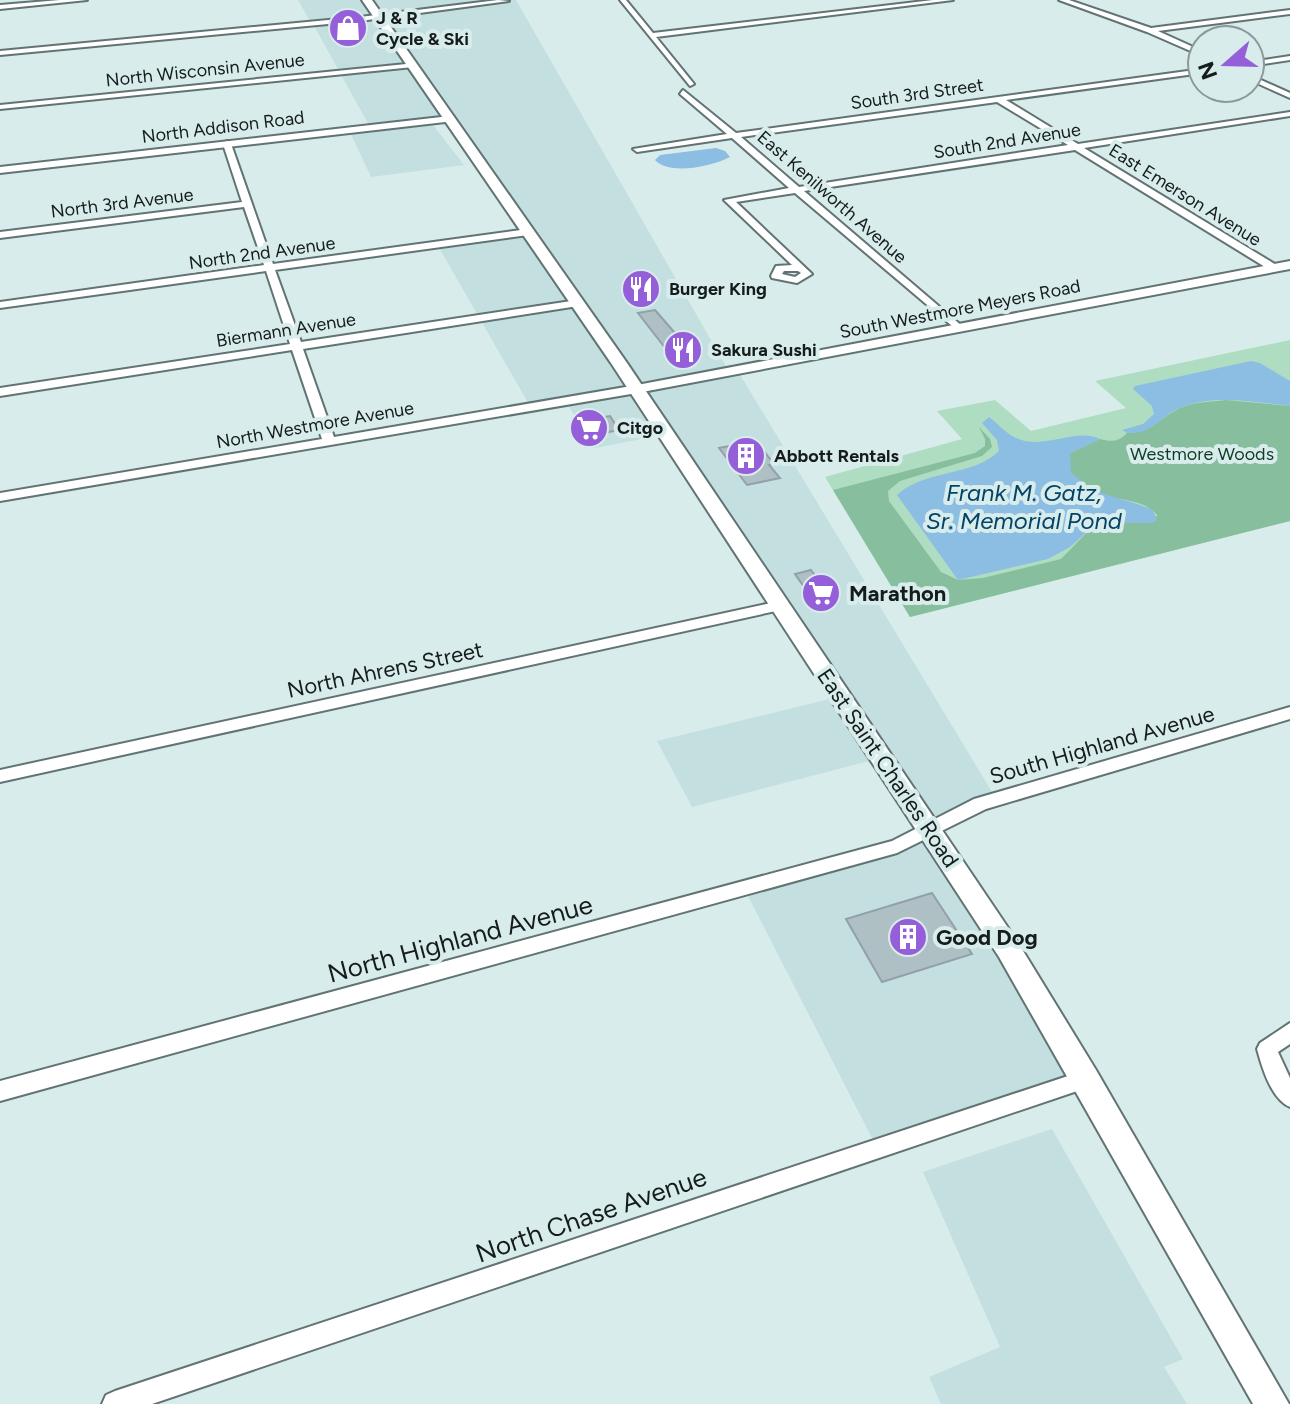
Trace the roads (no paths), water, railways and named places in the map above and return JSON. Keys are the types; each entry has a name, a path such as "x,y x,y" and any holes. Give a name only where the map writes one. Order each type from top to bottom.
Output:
{"main road":[{"name":"East Saint Charles Road","path":"367,0 637,389 930,829 1086,1079 1272,1404"}],"street":[{"path":"0,7 84,0"},
{"name":"East Kenilworth Avenue","path":"623,0 687,88 958,328"},
{"path":"651,35 950,0"},
{"path":"1062,0 1150,30 1186,47"},
{"path":"0,53 506,1"},
{"path":"1150,30 1290,12"},
{"path":"1266,62 1290,58"},
{"name":"North Wisconsin Avenue","path":"0,107 413,65"},
{"name":"South 3rd Street","path":"637,149 1186,73"},
{"path":"1266,85 1290,96"},
{"name":"East Emerson Avenue","path":"998,99 1274,268"},
{"name":"South 2nd Avenue","path":"797,268 729,200 1290,114"},
{"name":"North Addison Road","path":"0,170 450,119"},
{"path":"227,144 329,441"},
{"name":"North 3rd Avenue","path":"0,235 248,204"},
{"name":"North 2nd Avenue","path":"0,305 528,232"},
{"name":"South Westmore Meyers Road","path":"637,389 1290,265"},
{"name":"Biermann Avenue","path":"0,392 578,303"},
{"name":"North Westmore Avenue","path":"0,497 637,389"},
{"name":"North Ahrens Street","path":"0,776 780,606"},
{"name":"South Highland Avenue","path":"930,829 980,804 1290,713"},
{"name":"North Highland Avenue","path":"0,1091 897,846 930,829"},
{"path":"1290,1032 1267,1049 1273,1069 1290,1097"},
{"name":"North Chase Avenue","path":"115,1404 1086,1079"}],"water":[{"path":"716,148 730,157 713,164 681,168 671,168 655,160 660,155"},
{"path":"1251,361 1290,381 1290,406 1236,400 1208,401 1175,410 1145,430 1127,433 1122,430 1143,424 1154,414 1152,406 1133,389 1135,386"},
{"name":"Frank M. Gatz, Sr. Memorial Pond","path":"989,417 1010,435 1025,441 1080,436 1100,439 1070,453 1071,472 1099,492 1153,510 1157,520 1152,523 1097,523 1070,547 1048,559 958,580 897,495 921,481 976,465 999,451 997,440 982,423"}],"place":[{"name":"J & R Cycle & Ski","path":"348,28"},
{"name":"Burger King","path":"641,289"},
{"name":"Sakura Sushi","path":"683,350"},
{"name":"Citgo","path":"589,428"},
{"name":"Abbott Rentals","path":"746,456"},
{"name":"Marathon","path":"821,593"},
{"name":"Good Dog","path":"908,937"}],"park label":[{"name":"Westmore Woods","path":"1202,454"}]}
